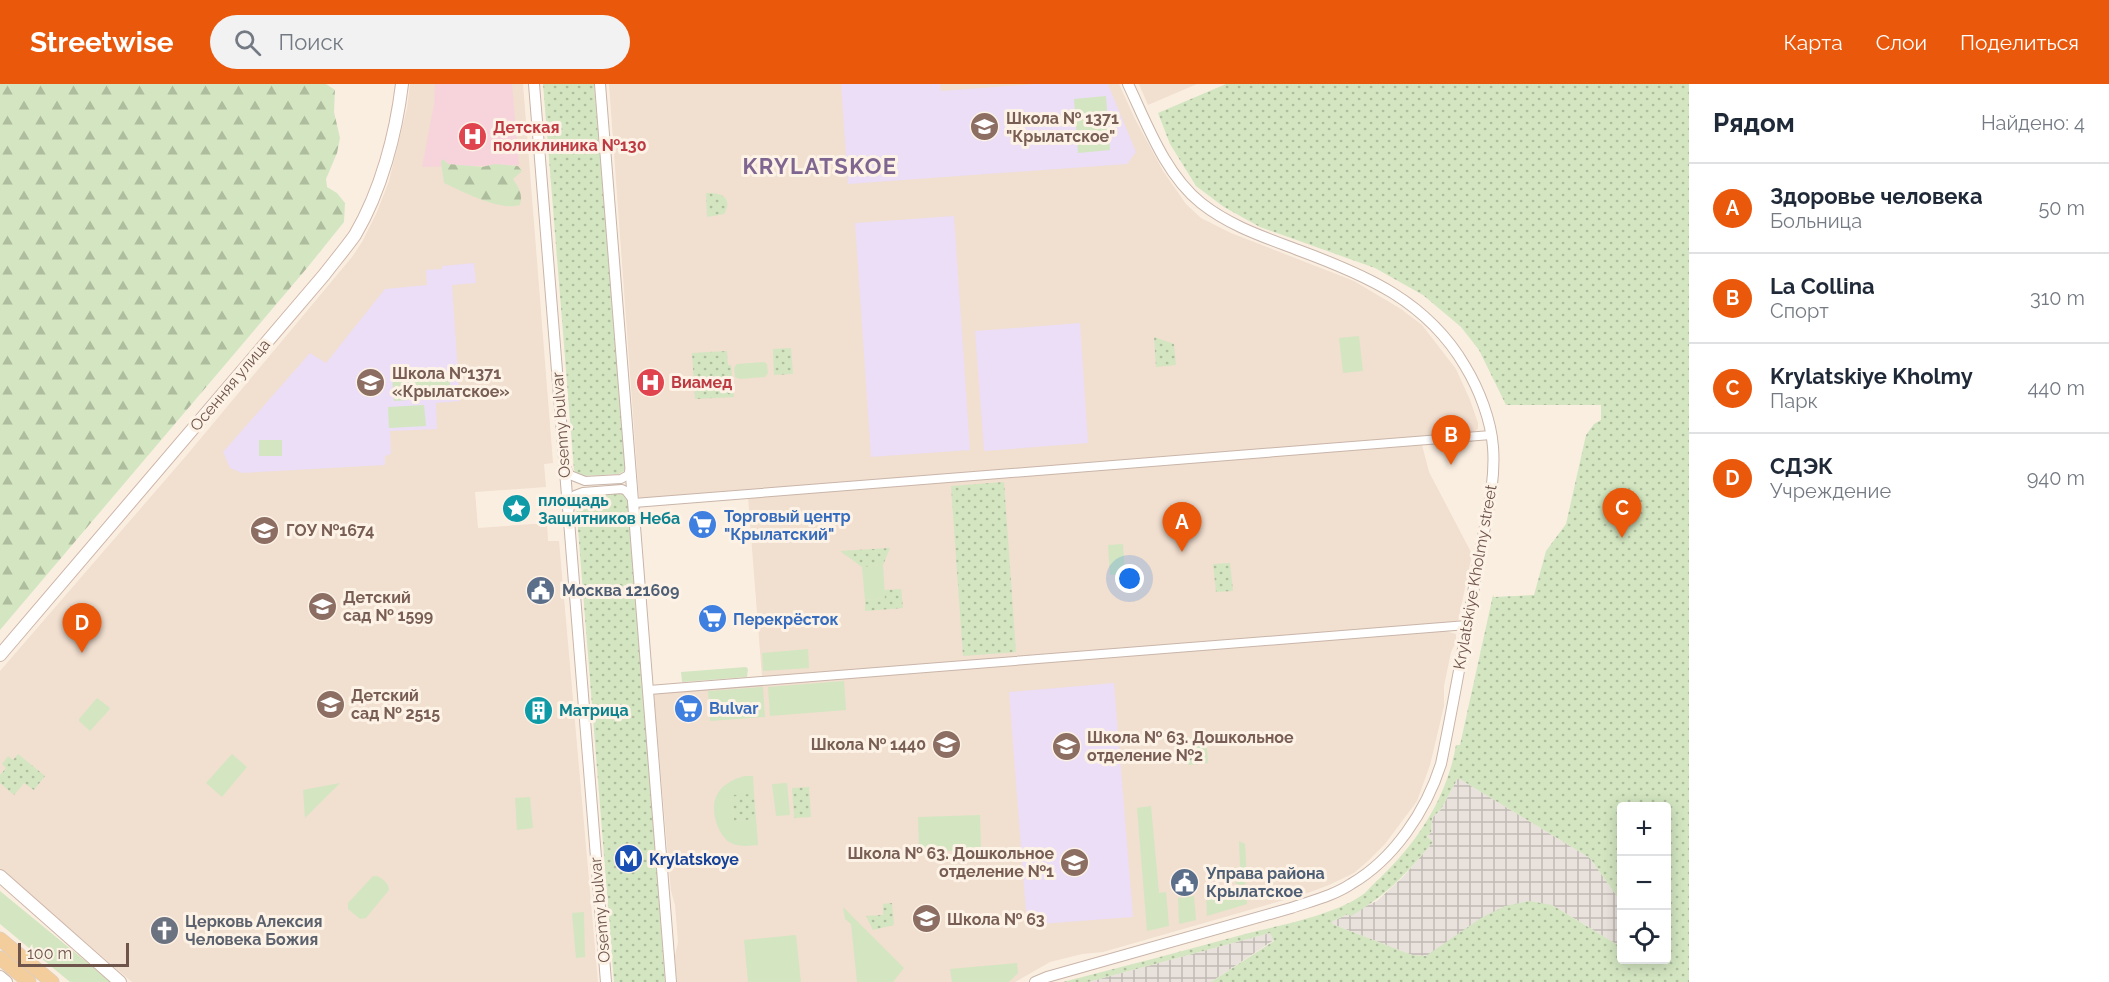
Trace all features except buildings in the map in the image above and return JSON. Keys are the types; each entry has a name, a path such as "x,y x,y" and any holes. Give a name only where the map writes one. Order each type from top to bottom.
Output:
{"main road":[{"name":"Осенняя улица","path":"0,655 349,243 366,213 382,171 394,128 402,84"},
{"path":"0,876 120,982"},
{"path":"0,882 41,911"},
{"path":"0,939 52,982"},
{"path":"0,958 29,982"},
{"path":"0,977 6,982"}],"street":[{"name":"Osenny bulvar","path":"534,84 606,982"},
{"path":"600,84 671,982"},
{"name":"Krylatskiye Kholmy street","path":"1035,982 1291,908 1341,890 1364,876 1400,839 1430,795 1440,764 1492,482 1494,462 1491,435 1478,393 1470,374 1453,348 1422,313 1398,295 1359,274 1248,231 1199,201 1182,183 1165,158 1128,84"},
{"path":"634,502 1491,435"},
{"path":"564,460 570,475 585,481 624,478 629,472 630,464"},
{"path":"568,514 575,495 583,492 622,489 634,502"},
{"path":"649,690 1467,625"}],"shaded area":[{"path":"410,84 523,84 553,463 544,464 546,487 475,492 478,528 547,523 548,541 559,541 598,982 132,982 0,869 0,671 186,456 352,257 377,212 389,181 407,108"},
{"name":"Детская поликлиника №130","path":"435,84 512,84 519,165 422,167 434,104"},
{"path":"609,84 1119,84 1163,171 1186,204 1201,218 1231,233 1354,281 1401,309 1422,325 1456,369 1470,400 1478,429 1474,432 642,499 639,497"},
{"name":"Школа № 1371 \"Крылатское\"","path":"841,84 940,84 941,91 1035,84 1108,84 1136,152 1127,164 848,184"},
{"path":"1139,84 1197,84 1148,105"},
{"path":"954,216 970,450 871,457 855,223"},
{"name":"Школа №1371 «Крылатское»","path":"474,263 476,283 452,285 460,401 436,403 437,429 390,431 391,454 385,456 385,465 242,473 230,468 223,452 310,353 326,363 385,289 427,285 426,270"},
{"path":"1080,323 1088,443 984,451 975,331"},
{"path":"1422,445 1429,472 1472,554 1458,622 762,677 748,497"},
{"path":"1445,631 1456,634 1456,642 1451,652 1444,686 1444,706 1430,765 1417,801 1385,844 1369,860 1354,873 1329,885 1305,894 1103,952 1082,954 1050,962 1015,982 677,982 675,956 678,942 675,905 671,891 655,693"},
{"path":"1114,683 1133,917 1027,925 1009,692"},
{"path":"1458,778 1590,858 1617,896 1617,945 1552,905 1426,956 1412,955 1332,924 1333,921 1377,901 1403,877 1433,842 1427,837 1431,832 1432,818 1441,809"},
{"path":"1270,933 1274,940 1211,982 1088,982"}],"green space":[{"path":"0,84 326,84 335,90 334,112 340,138 337,153 326,179 327,187 337,193 345,203 344,222 307,268 0,630"},
{"path":"543,84 594,84 626,467 619,474 583,476 574,470"},
{"path":"1226,84 1689,84 1689,982 1211,982 1274,941 1270,933 1088,982 1063,982 1325,913 1365,893 1395,863 1429,817 1446,782 1456,745 1460,745 1493,595 1494,597 1534,595 1546,551 1566,524 1586,435 1594,424 1601,420 1601,405 1506,405 1479,350 1461,327 1423,295 1375,268 1260,227 1224,207 1196,186 1170,144 1158,113","holes":["1458,778 1590,858 1617,896 1617,802 1671,802 1671,964 1617,964 1617,945 1552,905 1529,901 1505,906 1481,918 1426,956 1412,955 1332,924 1333,921 1348,914 1351,916 1375,900 1405,874 1423,854 1433,842 1427,837 1431,832 1432,818 1441,809"]},
{"path":"1106,96 1110,150 1078,153 1074,99"},
{"path":"443,159 448,164 482,167 495,164 518,166 522,171 513,179 520,191 520,205 492,203 444,183 441,162"},
{"path":"706,193 716,193 724,197 727,208 724,214 707,217"},
{"path":"1359,336 1363,371 1343,373 1339,338"},
{"path":"1154,337 1174,344 1176,365 1156,367"},
{"path":"791,348 793,374 774,375 773,349"},
{"path":"727,351 728,365 731,365 734,397 695,399 692,353"},
{"path":"764,362 767,364 768,373 765,377 740,379 735,377 734,368 737,364"},
{"path":"449,372 451,397 394,401 392,376"},
{"path":"424,405 426,426 389,428 388,407"},
{"path":"259,440 282,440 282,456 259,456"},
{"path":"1004,482 1016,652 963,656 951,486"},
{"path":"621,491 629,500 665,982 614,982 576,504 579,496"},
{"path":"1123,544 1125,574 1110,575 1108,545"},
{"path":"890,548 883,565 862,567 840,551"},
{"path":"1230,563 1233,591 1216,592 1213,564"},
{"path":"883,565 885,598 865,600 862,567"},
{"path":"901,589 903,608 865,611 865,600 885,598 884,590"},
{"path":"808,649 809,668 763,671 762,653"},
{"path":"746,667 747,677 682,682 681,672"},
{"path":"844,681 846,710 770,716 768,687"},
{"path":"763,687 765,717 710,721 708,691"},
{"path":"97,698 110,709 90,731 79,719"},
{"path":"1206,737 1208,763 1188,765 1186,738"},
{"path":"18,754 45,776 34,790 24,783 14,795 0,783 0,775 6,768 2,764 8,756 13,760"},
{"path":"232,754 247,767 222,797 206,783"},
{"path":"745,776 753,776 754,794 731,796 734,821 756,819 758,845 741,846 731,843 722,835 716,823 714,803 716,797 724,786"},
{"path":"340,783 305,818 303,790"},
{"path":"787,783 790,815 776,816 772,784"},
{"path":"809,787 811,817 794,818 792,788"},
{"path":"754,794 756,819 734,821 731,795"},
{"path":"530,797 533,828 517,830 515,798"},
{"path":"1151,806 1159,893 1166,892 1169,926 1147,931 1137,808"},
{"path":"980,815 981,850 919,852 918,817"},
{"path":"1239,841 1245,844 1247,881 1244,885 1236,884 1234,868 1240,867"},
{"path":"373,876 384,880 389,890 366,918 360,919 348,909 348,903"},
{"path":"0,891 111,982 70,982 0,924"},
{"path":"1241,892 1247,896 1247,904 1207,916 1206,895"},
{"path":"1194,896 1196,920 1179,924 1178,898"},
{"path":"892,903 894,925 873,930 866,916 883,915 883,904"},
{"path":"843,907 904,968 893,982 857,982 851,924 845,919"},
{"path":"584,912 585,957 576,958 572,913"},
{"path":"796,935 801,982 748,982 744,940"},
{"path":"1017,963 1018,973 1009,982 952,982 950,969"}],"place":[{"name":"Школа № 1371 \"Крылатское\"","path":"985,127"},
{"name":"Детская поликлиника №130","path":"472,136"},
{"name":"Школа №1371 «Крылатское»","path":"371,382"},
{"name":"Виамед","path":"650,382"},
{"name":"La Collina","path":"1451,465"},
{"name":"площадь Защитников Неба","path":"517,509"},
{"name":"Торговый центр \"Крылатский\"","path":"703,525"},
{"name":"ГОУ №1674","path":"265,530"},
{"name":"Krylatskiye Kholmy","path":"1622,538"},
{"name":"Здоровье человека","path":"1182,552"},
{"name":"Москва 121609","path":"541,590"},
{"name":"Детский сад № 1599","path":"322,606"},
{"name":"Перекрёсток","path":"712,619"},
{"name":"СДЭК","path":"82,653"},
{"name":"Детский сад № 2515","path":"330,704"},
{"name":"Bulvar","path":"688,708"},
{"name":"Матрица","path":"538,710"},
{"name":"Школа № 1440","path":"947,744"},
{"name":"Школа № 63. Дошкольное отделение №2","path":"1066,746"},
{"name":"Krylatskoye","path":"628,859"},
{"name":"Школа № 63. Дошкольное отделение №1","path":"1075,862"},
{"name":"Управа района Крылатское","path":"1185,882"},
{"name":"Школа № 63","path":"926,919"},
{"name":"Церковь Алексия Человека Божия","path":"164,930"}],"district":[{"name":"KRYLATSKOE","path":"820,166"}]}
